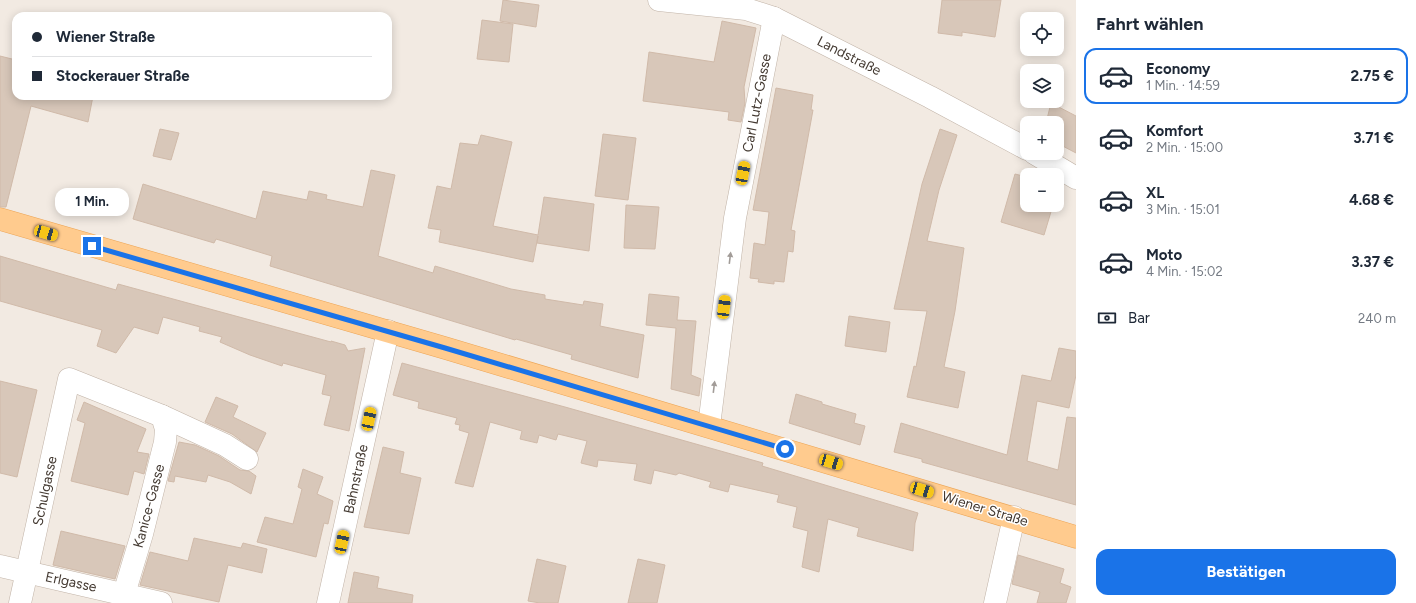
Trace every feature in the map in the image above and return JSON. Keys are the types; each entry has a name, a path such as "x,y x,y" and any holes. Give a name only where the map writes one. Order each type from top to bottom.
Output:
{"main road":[{"name":"Wiener Straße","path":"0,219 388,331 1014,517 1076,537"}],"street":[{"name":"Landstraße","path":"659,0 739,8 774,18 930,97 1020,145"},
{"name":"Carl Lutz-Gasse","path":"709,426 735,218 774,18"},
{"path":"1046,160 1076,178"},
{"name":"Bahnstraße","path":"328,603 388,331"},
{"name":"Schulgasse","path":"20,603 69,379 162,416"},
{"path":"162,416 225,445 247,459"},
{"name":"Kanice-Gasse","path":"124,594 142,534 165,442 166,428 162,416"},
{"path":"995,603 1014,517"},
{"name":"Erlgasse","path":"0,566 161,603"}],"building":[{"path":"503,0 539,5 536,27 500,21"},
{"path":"942,0 1001,0 995,37 962,32 962,36 938,33"},
{"path":"482,20 513,24 509,62 477,59"},
{"path":"722,21 756,28 744,87 745,103 741,122 728,120 729,112 643,101 649,52 714,62"},
{"path":"0,56 12,59 12,100 92,100 88,122 31,106 6,207 0,207"},
{"path":"776,88 813,95 811,110 813,110 791,230 795,231 793,252 788,251 784,282 774,281 774,284 758,282 759,279 750,278 754,243 765,245 769,212 753,210"},
{"path":"1050,108 1061,108 1076,116 1076,153 1064,147 1064,116 1048,116"},
{"path":"160,129 179,133 171,160 153,156"},
{"path":"940,129 957,135 939,190 927,241 964,248 955,311 944,367 965,372 958,408 907,397 914,366 916,367 927,311 894,309 922,184"},
{"path":"603,134 636,138 628,200 595,196"},
{"path":"481,135 512,142 493,226 538,235 544,197 594,204 589,251 537,243 538,236 533,262 439,242 441,230 428,228 437,186 451,189 460,143 478,145"},
{"path":"371,170 395,175 378,256 433,273 435,266 511,289 545,295 545,299 583,305 584,301 603,304 600,326 644,335 638,378 571,359 572,355 516,339 515,340 270,266 272,256 216,239 214,243 133,219 143,184 256,219 263,191 307,200 309,191 327,195 326,199 363,207"},
{"path":"1015,174 1020,175 1020,212 1051,212 1044,235 1001,222"},
{"path":"626,205 659,207 655,249 624,248"},
{"path":"0,256 116,290 118,284 331,341 345,345 348,351 365,348 349,431 324,425 331,396 322,394 326,375 283,363 282,366 250,355 220,342 222,337 199,331 200,327 163,317 158,334 134,327 116,353 97,346 102,330 0,301"},
{"path":"649,294 679,297 677,320 696,321 691,375 701,379 699,396 671,389 676,328 646,325"},
{"path":"849,316 890,322 886,352 845,346"},
{"path":"1059,348 1076,351 1076,375 1069,408 1037,401 1027,461 1058,470 1067,417 1076,418 1076,505 922,462 922,459 894,452 901,423 1007,455 1022,375 1051,381"},
{"path":"402,363 763,463 762,466 918,513 915,523 913,551 857,536 859,528 828,519 819,572 802,567 808,531 793,527 797,507 777,502 779,495 730,484 728,492 709,487 711,482 679,473 676,475 654,470 651,484 634,480 637,464 598,460 597,467 581,463 587,441 558,434 556,440 539,435 537,443 520,439 522,431 490,422 473,487 455,483 469,433 459,430 460,425 455,424 457,418 418,408 419,402 393,395"},
{"path":"0,381 37,390 17,477 0,473"},
{"path":"796,394 822,402 822,404 856,414 854,423 865,426 860,445 789,423"},
{"path":"216,397 238,406 233,417 266,433 257,452 232,434 205,422"},
{"path":"84,402 146,429 137,452 149,454 144,474 134,471 128,495 71,481 85,423 77,420"},
{"path":"179,442 195,445 219,456 240,470 249,471 256,476 251,494 230,482 208,475 206,482 175,476 174,482 168,481"},
{"path":"383,447 404,452 400,473 421,478 409,534 364,527"},
{"path":"303,469 323,477 317,494 333,501 328,524 324,523 316,557 257,542 265,517 293,524 302,489 298,487"},
{"path":"61,531 125,546 115,579 53,565"},
{"path":"194,538 241,548 243,543 267,549 262,573 228,565 219,602 140,585 150,552 188,561"},
{"path":"1018,555 1064,569 1060,583 1071,587 1066,603 1037,603 1040,592 1012,584"},
{"path":"537,559 566,566 558,603 528,601"},
{"path":"638,559 665,565 657,603 628,603"},
{"path":"354,572 379,577 377,588 413,595 412,603 348,603"}],"route":[{"path":"92,246 388,331 785,449"}]}
